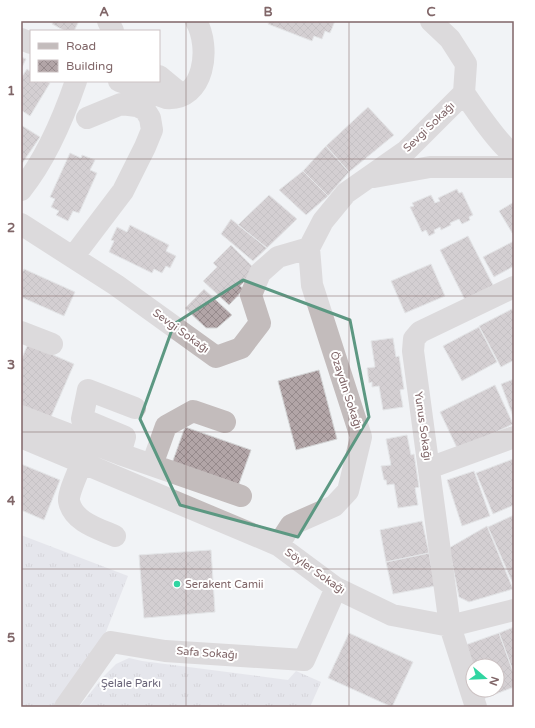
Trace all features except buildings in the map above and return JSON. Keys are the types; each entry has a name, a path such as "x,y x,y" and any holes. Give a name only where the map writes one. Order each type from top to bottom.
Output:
{"street":[{"path":"108,21 112,30"},
{"path":"122,82 166,98 182,95 193,87 203,66 204,50 196,21"},
{"path":"431,21 450,39 466,64 464,93 494,134 509,152 514,155"},
{"path":"160,77 182,95"},
{"path":"21,190 31,177 53,139 76,82"},
{"name":"Sevgi Sokağı","path":"21,224 116,285 216,357 241,348 260,324 251,295 260,273 278,258 309,248 323,221 346,193 406,151 464,93"},
{"path":"73,257 124,191 146,147 152,130 150,118 145,110 137,106 121,104 87,118"},
{"path":"367,178 430,167 514,167"},
{"name":"Özaydın Sokağı","path":"278,545 291,525 334,506 348,491 361,437 312,285 309,248"},
{"name":"Yunus Sokağı","path":"476,707 450,626 413,351 414,339 420,332 514,287"},
{"path":"21,332 52,344"},
{"path":"120,454 124,437 82,419 88,390 135,408"},
{"path":"152,465 166,426 193,411 225,422"},
{"path":"21,416 120,454 241,496"},
{"path":"21,437 278,545"},
{"path":"429,468 514,437"},
{"path":"82,462 69,500 75,514 88,524 115,536"},
{"name":"Söyler Sokağı","path":"278,545 336,588 392,615 450,626 514,610"},
{"name":"Safa Sokağı","path":"65,707 111,642 165,651 304,660 336,588"}],"highlighted area":[{"path":"243,280 350,320 369,417 298,537 180,505 140,419 174,324"}],"green space":[{"path":"21,535 128,576 96,657 58,707 21,707"},
{"name":"Şelale Parkı","path":"129,658 288,680 296,671 321,682 310,707 79,707 104,676 116,664"}],"place":[{"name":"Serakent Camii","path":"177,584"}]}
